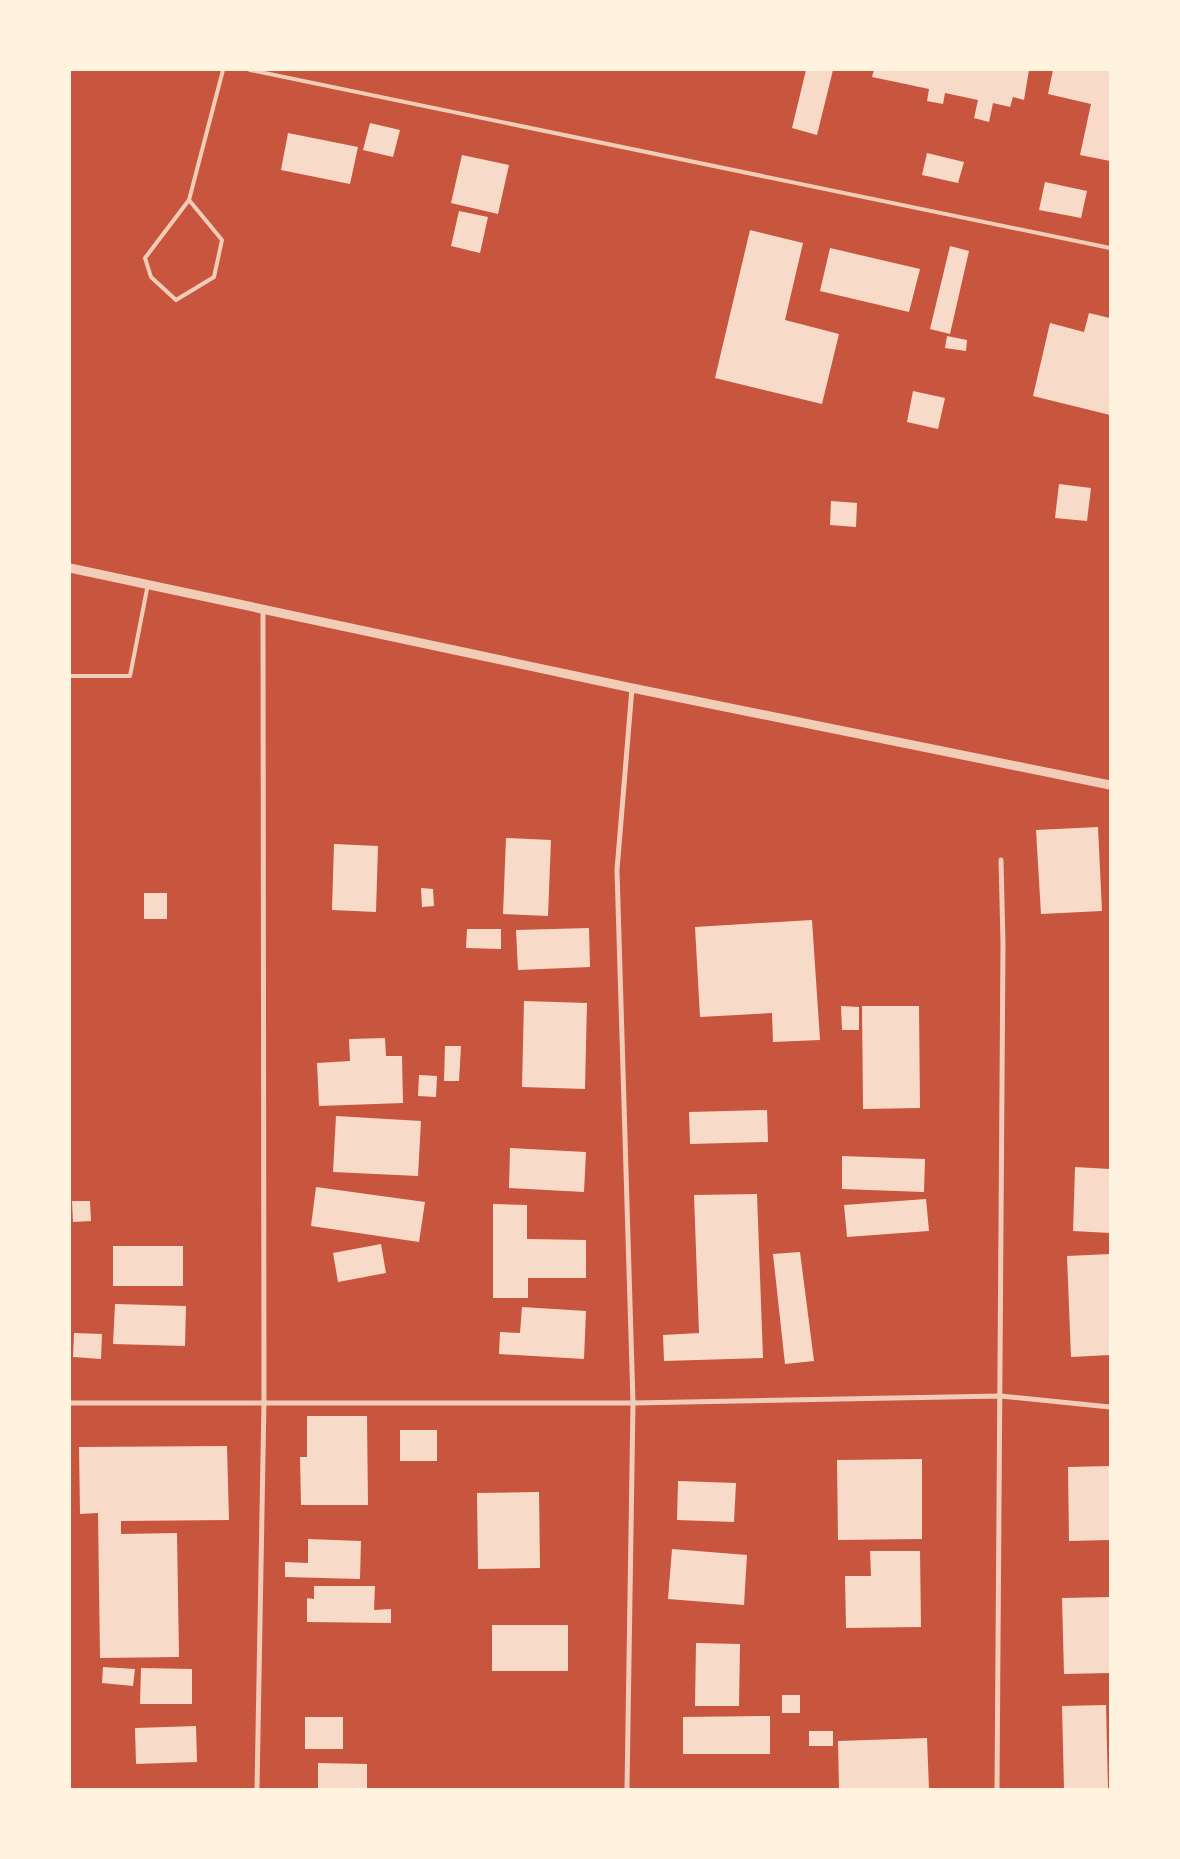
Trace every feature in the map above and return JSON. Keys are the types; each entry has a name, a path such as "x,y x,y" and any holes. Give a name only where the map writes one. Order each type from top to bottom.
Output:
{"street":[{"path":"70,568 632,688 1110,785"},
{"path":"257,1789 264,1402 263,609"},
{"path":"627,1789 633,1403 617,870 632,688"},
{"path":"997,1789 1004,943 1001,860"},
{"path":"70,1403 633,1403 1000,1396 1110,1407"}],"lane":[{"path":"189,200 222,240 214,276 176,300 151,277 145,258 189,200 223,70"},
{"path":"250,70 1110,248"},
{"path":"70,676 130,676 148,584"}],"building":[{"path":"806,70 833,70 817,135 792,128"},
{"path":"874,70 1029,70 1024,100 1013,97 1010,107 993,103 989,122 974,118 978,100 945,93 943,104 927,101 929,89 872,77"},
{"path":"1053,70 1110,70 1110,161 1080,155 1091,104 1048,94"},
{"path":"370,123 400,130 393,157 363,150"},
{"path":"288,133 358,147 350,184 281,170"},
{"path":"927,153 964,162 958,183 922,175"},
{"path":"462,155 509,165 498,214 451,203"},
{"path":"1045,182 1087,191 1081,218 1039,210"},
{"path":"459,211 488,217 480,253 451,246"},
{"path":"750,230 803,243 785,320 839,334 822,404 715,378"},
{"path":"950,246 969,251 950,334 930,329"},
{"path":"830,248 920,269 909,312 820,291"},
{"path":"1089,313 1110,318 1110,415 1033,396 1050,323 1084,332"},
{"path":"947,336 967,340 966,351 945,348"},
{"path":"913,391 945,398 938,429 907,422"},
{"path":"1059,484 1091,488 1087,521 1055,518"},
{"path":"831,501 857,503 856,527 830,525"},
{"path":"1098,827 1102,911 1041,914 1036,830"},
{"path":"506,838 551,840 548,916 503,914"},
{"path":"334,844 378,846 376,912 332,910"},
{"path":"421,888 433,889 434,906 422,907"},
{"path":"144,893 167,893 167,919 144,919"},
{"path":"812,920 820,1040 773,1042 772,1013 700,1017 695,927"},
{"path":"589,928 590,967 518,970 516,930"},
{"path":"467,929 501,929 501,949 466,948"},
{"path":"524,1001 587,1003 585,1089 522,1087"},
{"path":"841,1006 859,1007 859,1030 842,1030"},
{"path":"862,1006 919,1006 920,1108 863,1109"},
{"path":"385,1038 386,1056 402,1056 403,1103 319,1106 317,1063 350,1061 349,1039"},
{"path":"445,1046 461,1046 459,1081 444,1081"},
{"path":"419,1075 437,1076 436,1097 418,1096"},
{"path":"767,1110 768,1142 690,1144 689,1112"},
{"path":"336,1116 421,1121 418,1176 333,1172"},
{"path":"510,1148 586,1152 584,1192 509,1188"},
{"path":"842,1156 925,1159 924,1192 842,1189"},
{"path":"1075,1167 1110,1169 1110,1233 1073,1231"},
{"path":"316,1187 425,1202 419,1242 311,1226"},
{"path":"757,1194 763,1358 664,1361 663,1335 699,1333 694,1195"},
{"path":"926,1199 929,1231 847,1237 844,1205"},
{"path":"72,1201 90,1201 91,1221 73,1222"},
{"path":"493,1204 527,1205 527,1239 586,1240 586,1278 528,1278 528,1298 493,1298"},
{"path":"381,1244 386,1273 338,1282 333,1253"},
{"path":"113,1246 183,1246 183,1286 113,1286"},
{"path":"800,1252 814,1361 785,1364 773,1254"},
{"path":"1110,1254 1110,1355 1071,1357 1067,1256"},
{"path":"115,1304 186,1306 185,1346 113,1344"},
{"path":"522,1307 586,1311 584,1359 499,1354 500,1332 520,1333"},
{"path":"74,1333 102,1334 101,1359 73,1357"},
{"path":"307,1416 367,1416 368,1505 301,1505 300,1457 307,1457"},
{"path":"400,1430 437,1430 437,1461 400,1461"},
{"path":"227,1446 229,1520 121,1521 121,1534 177,1533 179,1657 100,1658 98,1513 80,1514 79,1447"},
{"path":"922,1459 922,1539 838,1540 837,1460"},
{"path":"1110,1466 1110,1540 1069,1541 1068,1467"},
{"path":"678,1481 736,1483 734,1522 677,1520"},
{"path":"539,1492 540,1568 478,1569 477,1493"},
{"path":"308,1539 361,1541 360,1579 285,1577 285,1562 308,1563"},
{"path":"672,1549 747,1555 744,1605 668,1599"},
{"path":"870,1551 920,1551 921,1627 846,1628 845,1576 871,1576"},
{"path":"314,1586 375,1586 374,1610 391,1609 391,1623 307,1622 307,1598 314,1599"},
{"path":"1110,1597 1110,1673 1064,1674 1062,1598"},
{"path":"492,1625 568,1625 568,1671 492,1671"},
{"path":"696,1643 740,1644 739,1706 695,1706"},
{"path":"103,1667 135,1669 133,1686 102,1683"},
{"path":"141,1668 192,1669 192,1704 140,1704"},
{"path":"782,1695 800,1695 800,1713 782,1713"},
{"path":"1106,1705 1108,1788 1064,1789 1062,1706"},
{"path":"770,1716 770,1754 683,1754 683,1717"},
{"path":"305,1717 343,1717 343,1749 305,1749"},
{"path":"196,1726 197,1762 136,1764 135,1728"},
{"path":"809,1731 833,1731 833,1746 809,1746"},
{"path":"927,1738 929,1789 839,1789 838,1741"},
{"path":"318,1763 367,1764 367,1789 318,1789"}]}
